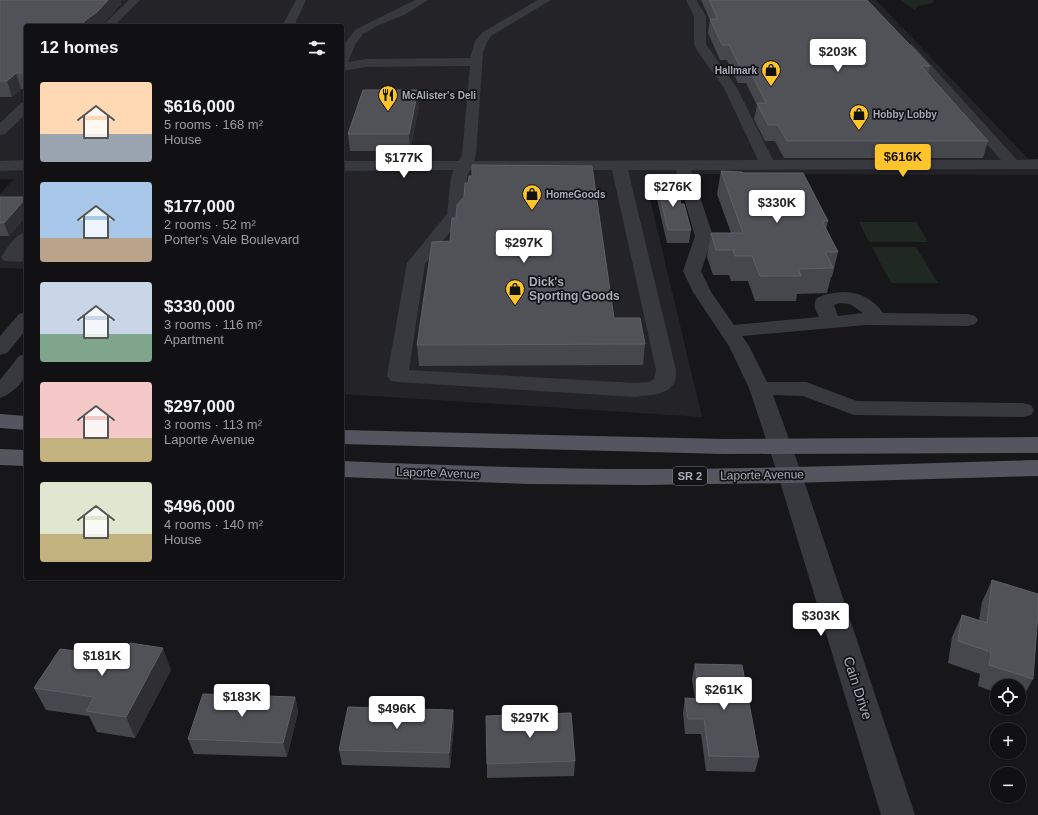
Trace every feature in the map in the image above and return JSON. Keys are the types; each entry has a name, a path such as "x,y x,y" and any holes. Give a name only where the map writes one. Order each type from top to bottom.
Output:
{"main road":[{"path":"0,421 24,423"},
{"path":"344,437 503,443 780,447 1038,445"},
{"path":"0,457 24,458"},
{"name":"Laporte Avenue","path":"344,469 504,476 644,477 790,475 1038,468"}],"street":[{"path":"110,24 135,0"},
{"path":"289,24 301,0"},
{"path":"352,24 404,0"},
{"path":"344,57 349,44 359,32 375,23 400,13 423,0"},
{"path":"546,0 486,34 481,41 477,53 469,155 459,176 455,215 416,263 398,376 636,390 654,388 664,382 666,370 619,165"},
{"path":"691,0 700,16 700,44 730,88 768,165"},
{"path":"897,35 1013,164"},
{"path":"344,67 364,70 476,66"},
{"path":"0,131 24,108"},
{"path":"344,166 1038,164"},
{"path":"0,166 24,165"},
{"name":"Cain Drive","path":"682,165 704,236 692,271 702,292 730,331 749,364 760,388 790,475 898,815"},
{"path":"24,240 10,257 24,257"},
{"path":"730,331 831,321 877,319 968,320"},
{"path":"0,349 24,320"},
{"path":"0,390 9,383 24,363"},
{"path":"760,388 806,389 854,408 1023,410"}],"shaded area":[{"path":"0,0 876,0 1038,169 1038,175 644,174 702,417 344,394 344,24 24,24 24,269 0,268 0,194 14,179 0,179"},
{"path":"900,0 933,0 934,2 917,6 915,10"},
{"path":"859,222 916,222 928,242 869,242"},
{"path":"872,247 916,247 938,283 891,283"}],"building":[{"path":"0,0 108,0 97,12 82,24 24,24 24,73 16,73 7,81 0,81"},
{"path":"709,0 867,0 930,66 921,66 988,141 787,141 778,125 768,125 757,103 766,103 748,67 740,67 729,45 722,45 710,19 718,19"},
{"path":"363,90 418,90 409,134 348,134"},
{"path":"472,165 592,166 614,318 640,318 645,344 417,345 432,242 450,241 452,218 456,218 457,205 464,197 465,183 468,183 469,176 472,176"},
{"path":"721,171 743,173 803,173 828,221 822,221 838,252 825,252 833,268 798,269 801,276 760,276 752,256 735,256 733,250 716,250 711,233 743,233"},
{"path":"657,183 676,183 681,204 684,204 691,230 668,230"},
{"path":"0,197 24,197 24,200 4,223 0,223"},
{"path":"992,580 1038,594 1033,679 989,665 991,652 958,641 962,615 987,623"},
{"path":"130,643 163,648 126,717 86,711 94,697 34,688 60,649 122,657"},
{"path":"695,664 742,665 759,757 709,756 704,719 688,719 685,698 700,699"},
{"path":"203,694 295,697 283,743 188,739"},
{"path":"348,707 453,710 449,753 339,750"},
{"path":"571,713 575,761 487,764 486,716"}],"place":[{"name":"Hallmark","path":"771,87"},
{"name":"McAlister's Deli","path":"388,112"},
{"name":"Hobby Lobby","path":"859,131"},
{"name":"HomeGoods","path":"532,211"},
{"name":"Dick's Sporting Goods","path":"515,306"}]}
